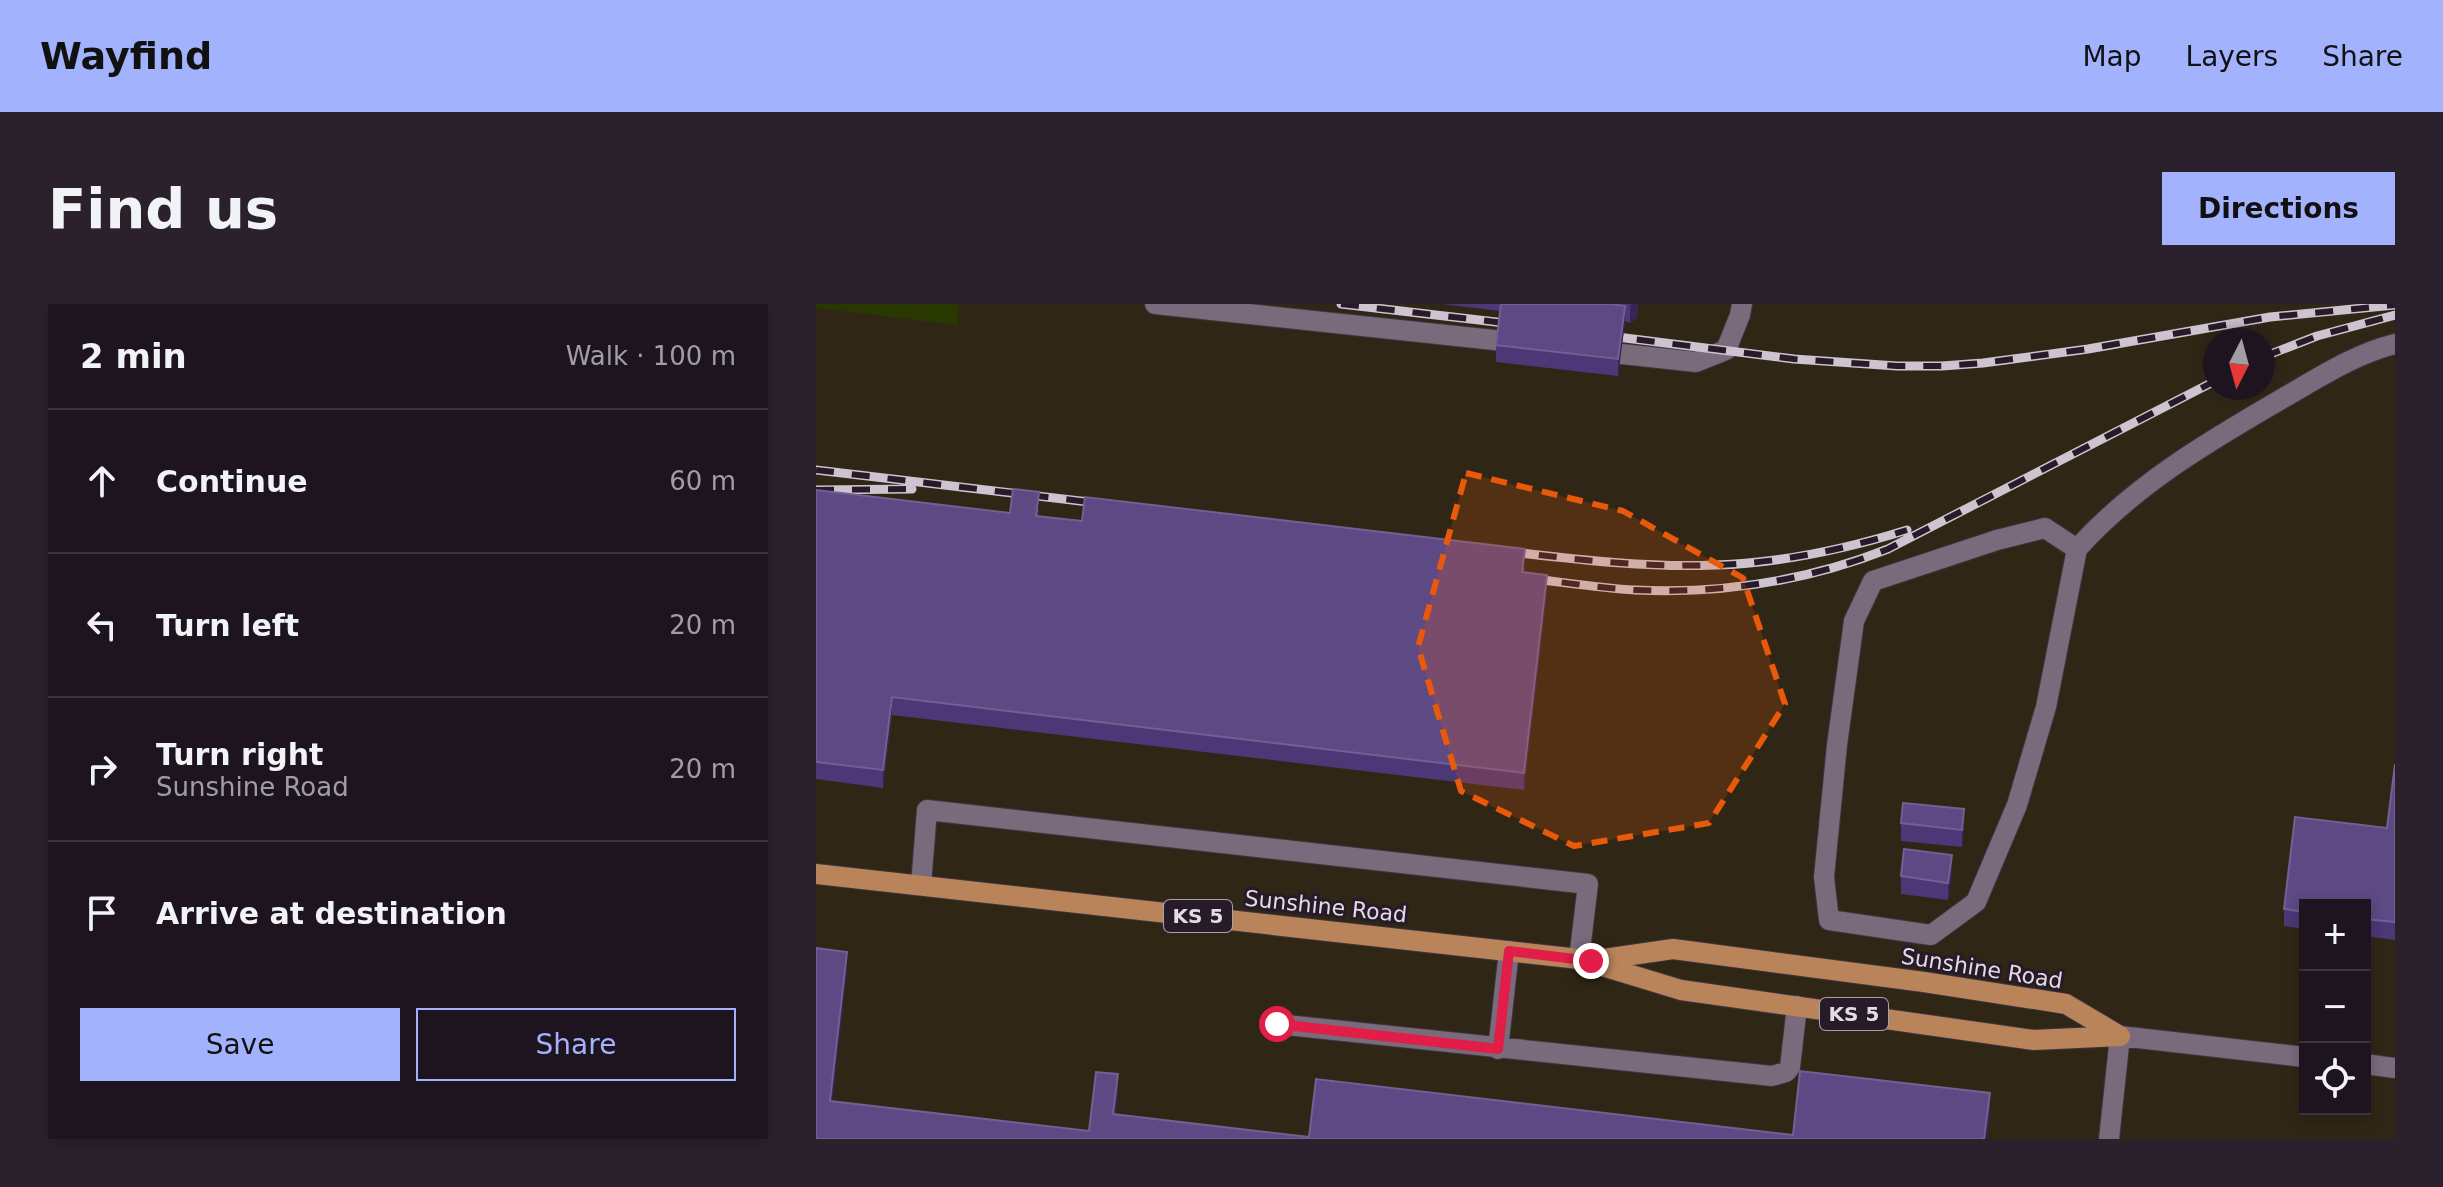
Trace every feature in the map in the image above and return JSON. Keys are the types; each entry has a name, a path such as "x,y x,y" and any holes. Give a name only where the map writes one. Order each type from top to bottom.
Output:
{"main road":[{"name":"Sunshine Road","path":"816,874 1585,960 1681,990 2034,1040 2120,1036"},
{"name":"Sunshine Road","path":"1585,960 1673,949 1924,982 2066,1004 2120,1036"}],"street":[{"path":"1155,304 1542,345"},
{"path":"1573,349 1696,362 1726,350 1742,304"},
{"path":"2077,549 2045,528 1997,540 1873,581 1854,621 1837,745 1824,877 1829,920 1931,935 1976,902 2017,805 2046,707 2077,549 2103,520 2199,447 2340,365 2395,344"},
{"path":"921,885 927,810 1588,884 1585,960"},
{"path":"1498,1049 1509,951"},
{"path":"1277,1024 1772,1076 1786,1072 1790,1067 1797,1006"},
{"path":"2109,1139 2120,1036"},
{"name":"Sunshine Road","path":"2120,1036 2299,1056"},
{"path":"2371,1065 2395,1068"}],"highlighted area":[{"path":"1466,473 1623,511 1743,578 1785,704 1709,823 1574,846 1461,791 1418,647"}],"shaded area":[{"path":"816,304 2395,304 2395,1139 816,1139"}],"green space":[{"path":"816,304 959,304 957,325 816,308"}],"building":[{"path":"1501,304 1625,306 1618,359 1496,345"},
{"path":"1013,489 1039,492 1036,516 1082,521 1085,497 1525,549 1522,572 1547,575 1524,773 892,697 883,770 816,762 816,490 1010,513"},
{"path":"2395,764 2395,922 2371,920 2371,899 2299,899 2299,911 2284,909 2295,817 2387,828"},
{"path":"1903,803 1964,809 1962,830 1901,823"},
{"path":"1904,849 1952,855 1948,883 1901,876"},
{"path":"816,948 847,952 830,1101 1089,1131 1096,1072 1118,1074 1113,1114 1309,1137 1316,1079 1793,1135 1800,1071 1990,1093 1984,1139 816,1139"}],"railway":[{"path":"1341,304 1522,325"},
{"path":"1601,335 1794,359 1942,366 2088,349 2270,317 2395,305"},
{"path":"2275,352 2317,336 2395,315"},
{"path":"1526,578 1668,591 1764,583 1827,569 1888,549 2203,387"},
{"path":"816,470 1106,504"},
{"path":"816,490 912,489"},
{"path":"1503,551 1636,564 1716,565 1813,554 1907,530"}],"route":[{"path":"1277,1024 1498,1049 1509,951 1591,961"}]}
